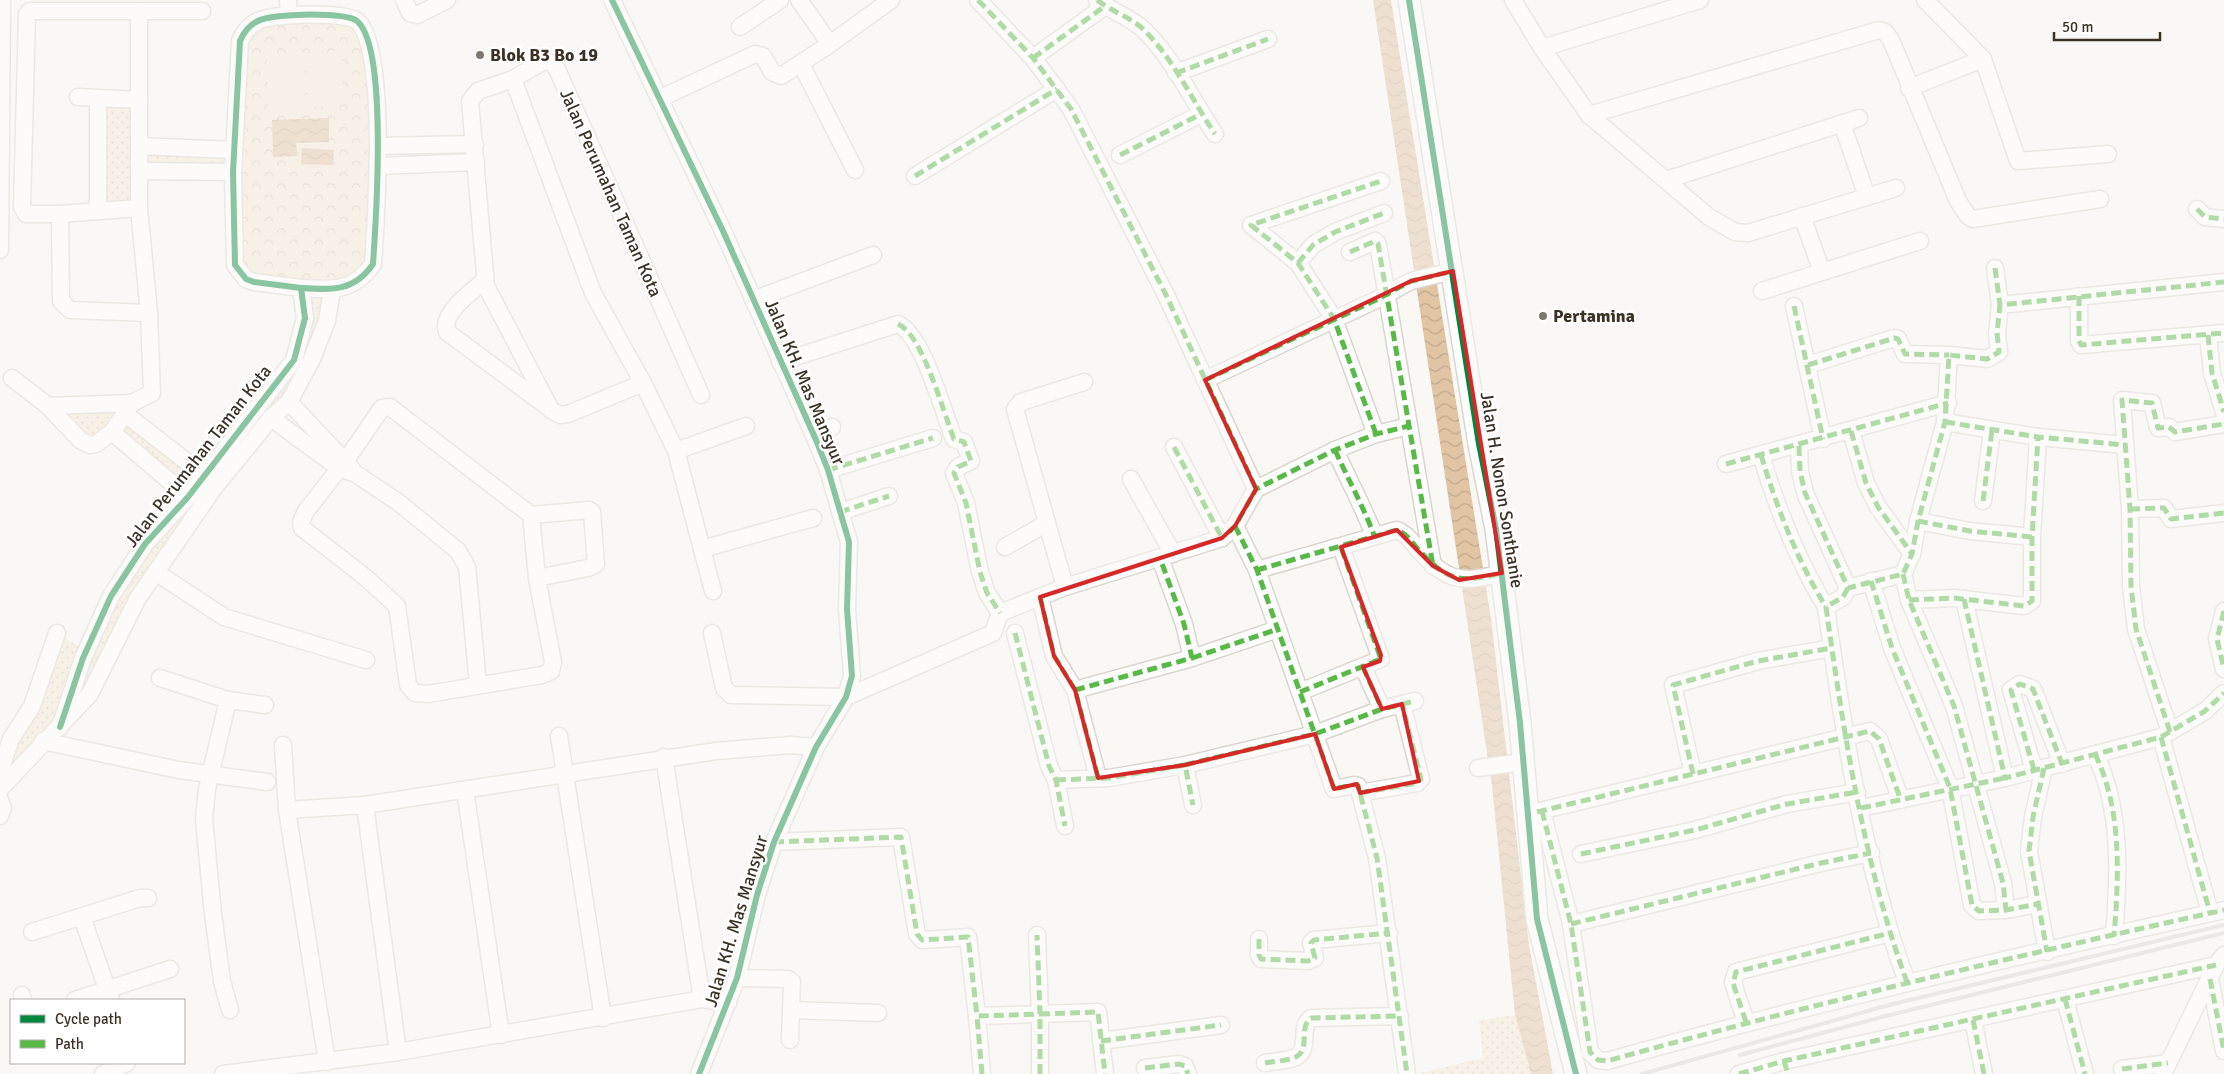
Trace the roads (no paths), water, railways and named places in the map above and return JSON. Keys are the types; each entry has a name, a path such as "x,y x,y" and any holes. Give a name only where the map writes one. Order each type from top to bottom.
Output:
{"street":[{"path":"404,0 410,13 417,15 446,0"},
{"name":"Jalan KH. Mas Mansyur","path":"612,0 661,98 816,440 828,470 850,542 847,615 853,668 846,697 816,747 774,842 757,895 728,1003 699,1074"},
{"path":"740,27 780,0"},
{"path":"799,0 830,44"},
{"path":"661,98 755,54 763,56 772,72 781,76 830,44 891,0"},
{"path":"978,0 1033,58 1071,109 1131,224 1256,489"},
{"name":"Jalan H. Nonon Sonthanie","path":"1409,0 1446,273 1464,352 1495,575 1517,763 1535,812 1537,919 1576,1074"},
{"path":"1513,0 1542,48 1589,115 1709,217 1735,232 1748,233 1896,188"},
{"path":"1542,48 1700,0"},
{"path":"1925,0 1983,59 2018,161 2108,154"},
{"path":"0,250 2,1"},
{"path":"1033,58 1101,3 1142,27 1176,73 1215,134"},
{"path":"309,7 355,19 363,27 371,49 379,146 373,264 358,281 332,290 254,282 246,279 235,265 233,172 240,41 247,26 254,20 289,8 309,7"},
{"path":"139,208 60,214 26,214 22,207 27,13 30,11 202,11"},
{"path":"12,378 48,406 86,444 96,444 112,432 128,408 152,393 149,312 139,208 139,11"},
{"path":"1589,115 1880,30 1885,32 1891,40 1958,201 1968,216 1973,219 2100,199"},
{"path":"1176,73 1268,39"},
{"path":"1910,88 1983,59"},
{"name":"Jalan Perumahan Taman Kota","path":"484,281 475,144 470,102 473,95 484,87 513,78 544,61 552,63 557,69 701,395"},
{"path":"801,64 855,170"},
{"path":"513,78 587,280 604,315 643,383 676,451 713,591"},
{"path":"915,176 1057,89"},
{"path":"78,97 139,100"},
{"path":"98,98 98,211"},
{"path":"1120,155 1202,114"},
{"path":"1666,180 1859,118"},
{"path":"1842,123 1867,196"},
{"path":"379,146 475,144"},
{"path":"139,146 234,150"},
{"path":"379,166 476,162"},
{"path":"139,171 233,172"},
{"path":"1376,434 1334,319 1298,263 1252,225 1382,181"},
{"path":"2197,209 2205,217 2224,219"},
{"path":"1298,263 1313,245 1335,232 1384,213"},
{"path":"60,214 61,301 64,307 70,310 149,312"},
{"path":"1802,216 1822,272"},
{"path":"1350,252 1376,241 1387,294 1434,566"},
{"path":"1762,291 1920,241"},
{"path":"753,300 872,255"},
{"path":"1808,365 1894,338 1898,339 1905,354 1949,355 1987,359 1999,352 1997,334 2000,305 1995,268"},
{"path":"1205,380 1412,281 1446,273"},
{"path":"551,410 484,281 447,319 447,332 551,410 560,415 568,414 643,383"},
{"path":"2000,305 2224,282"},
{"name":"Jalan Perumahan Taman Kota","path":"60,727 83,658 111,596 145,544 188,497 294,360 306,318 301,288"},
{"name":"Jalan Perumahan Taman Kota","path":"60,727 90,694 138,598 214,488 271,418 289,402 312,359 327,321 332,290"},
{"path":"2079,296 2079,341 2081,345 2216,334 2212,373 2224,412"},
{"path":"1794,306 1823,439"},
{"path":"780,362 898,324 904,326 912,335 924,359 954,439 964,442 970,456 971,461 958,467 954,473 966,503 980,572 987,593 1000,613"},
{"path":"1949,355 1946,422 1918,521 1912,554 1904,574 1909,600 1954,706 2003,883 2006,910"},
{"path":"1065,588 1015,409 1021,402 1084,382"},
{"path":"1900,798 1875,733 1870,731 1535,812 1571,924 1590,1052 1598,1060 1607,1061 1746,1022 1907,982 2047,952 2217,912 2136,629 2131,586 2130,509 2122,404 2124,398 2152,403 2158,428 2169,427 2175,432 2224,424"},
{"path":"289,402 342,464"},
{"path":"1726,464 1799,446 1948,403"},
{"path":"48,406 128,408 204,475"},
{"path":"531,515 537,578 553,662 551,671 542,675 478,684 428,694 415,693 408,685 397,606 365,577 302,528 303,515 382,408 390,406 531,515 589,510 592,512 596,564 588,568 537,578"},
{"path":"271,418 398,502 458,551 467,567 478,684"},
{"path":"1946,422 2038,437 2125,444"},
{"path":"676,451 746,426"},
{"path":"816,440 832,426"},
{"path":"712,633 724,688 731,695 846,697 993,633 1000,613 1065,588 1222,538 1235,526 1256,489 1335,450 1376,434 1409,426"},
{"path":"1983,501 1992,430"},
{"path":"1851,431 1866,483 1878,506 1912,554"},
{"path":"112,432 188,497"},
{"path":"1909,600 1964,599 2024,606 2031,603 2033,598 2032,537 2038,437"},
{"path":"828,470 933,438"},
{"path":"1174,446 1222,538"},
{"path":"1799,446 1800,471 1805,493 1848,588 1844,597 1826,607"},
{"path":"1335,450 1348,481 1360,500 1374,535"},
{"path":"1760,455 1774,499 1795,548 1811,582 1826,607 1846,736 1860,808 1890,932 1907,982"},
{"path":"1131,479 1167,556 1192,658"},
{"path":"840,512 889,496"},
{"path":"2130,509 2164,508 2171,519 2224,513"},
{"path":"702,549 813,518"},
{"path":"1918,521 1970,531 2032,537"},
{"path":"1005,547 1047,523"},
{"path":"1235,526 1257,570 1334,789 1354,784 1358,787 1360,793 1377,858 1389,933 1407,1074"},
{"path":"1257,570 1341,547 1374,535 1397,530 1401,531 1434,566 1459,580 1495,575"},
{"path":"1300,692 1380,661 1381,655 1341,547"},
{"path":"157,573 224,617 366,660"},
{"path":"1848,588 1904,574"},
{"path":"1871,581 1892,648 1950,788 1972,905 1979,911 2006,910 2038,904"},
{"path":"1040,597 1054,656 1076,690 1098,778"},
{"path":"1964,599 2005,778"},
{"path":"2224,611 2217,640 2224,669"},
{"path":"1076,690 1192,658 1278,629"},
{"path":"0,771 11,738 32,706 57,633"},
{"path":"1015,633 1049,766 1056,780 1065,826"},
{"path":"1693,774 1673,685 1758,661 1832,648"},
{"path":"1363,667 1382,709"},
{"path":"160,678 228,700 265,705"},
{"path":"2047,952 2029,850 2039,769 2011,690 2020,684 2033,689 2062,764"},
{"path":"1860,808 1900,798 2005,778 2165,735 2204,711 2224,693"},
{"path":"228,700 210,774 204,819 209,886 222,981 230,1010"},
{"path":"1056,780 1098,778 1185,765 1315,734 1382,709 1408,702 1420,779 1417,783 1360,793"},
{"path":"0,789 43,741 60,727"},
{"path":"559,736 603,1018"},
{"path":"43,741 179,770 267,782"},
{"path":"283,745 287,810 327,1062"},
{"path":"287,810 366,805 664,757 760,746 816,747"},
{"path":"2095,754 2108,788 2116,839 2117,899 2114,936"},
{"path":"664,757 702,999"},
{"path":"1482,767 1517,763"},
{"path":"1185,765 1193,805"},
{"path":"465,790 501,1035"},
{"path":"1581,854 1696,830 1787,804 1857,792"},
{"path":"0,800 3,808 0,816"},
{"path":"366,805 398,1052"},
{"path":"774,842 901,837 917,934 922,940 968,938 982,1074"},
{"path":"1571,924 1821,863 1871,853"},
{"path":"32,932 140,898 148,898"},
{"path":"82,917 109,995"},
{"path":"1746,1022 1733,983 1736,972 1890,932"},
{"path":"1259,939 1258,955 1261,959 1308,961 1314,958 1311,942 1314,940 1389,933"},
{"path":"1037,935 1040,1074"},
{"path":"1739,1074 1786,1068 1974,1020 2217,966"},
{"path":"2217,966 2224,1051"},
{"path":"2122,1069 2166,1068 2217,966"},
{"path":"82,999 109,995 170,968"},
{"path":"736,978 788,979 793,985 790,1040"},
{"path":"223,1074 398,1052 603,1018 702,999 728,1003"},
{"path":"2065,999 2085,1074"},
{"path":"792,1010 878,1013"},
{"path":"977,1016 1098,1012 1106,1074"},
{"path":"1265,1063 1298,1056 1303,1049 1306,1023 1311,1018 1400,1016"},
{"path":"1974,1020 1984,1074"},
{"path":"1101,1041 1221,1025"},
{"path":"103,1074 124,1064"},
{"path":"1145,1068 1179,1064 1185,1066 1188,1074"}],"water":[{"path":"1373,0 1391,0 1491,618 1529,945 1553,1074 1531,1074 1515,1015 1492,786"},
{"path":"329,118 329,142 296,143 297,156 273,157 272,120"},
{"path":"302,148 334,150 333,165 301,164"}],"railway":[{"path":"1642,1074 1893,1004 2224,925"},
{"path":"1740,1055 1882,1017 2224,933"}],"place":[{"name":"Blok B3 Bo 19","path":"480,55"},
{"name":"Pertamina","path":"1543,316"}]}
